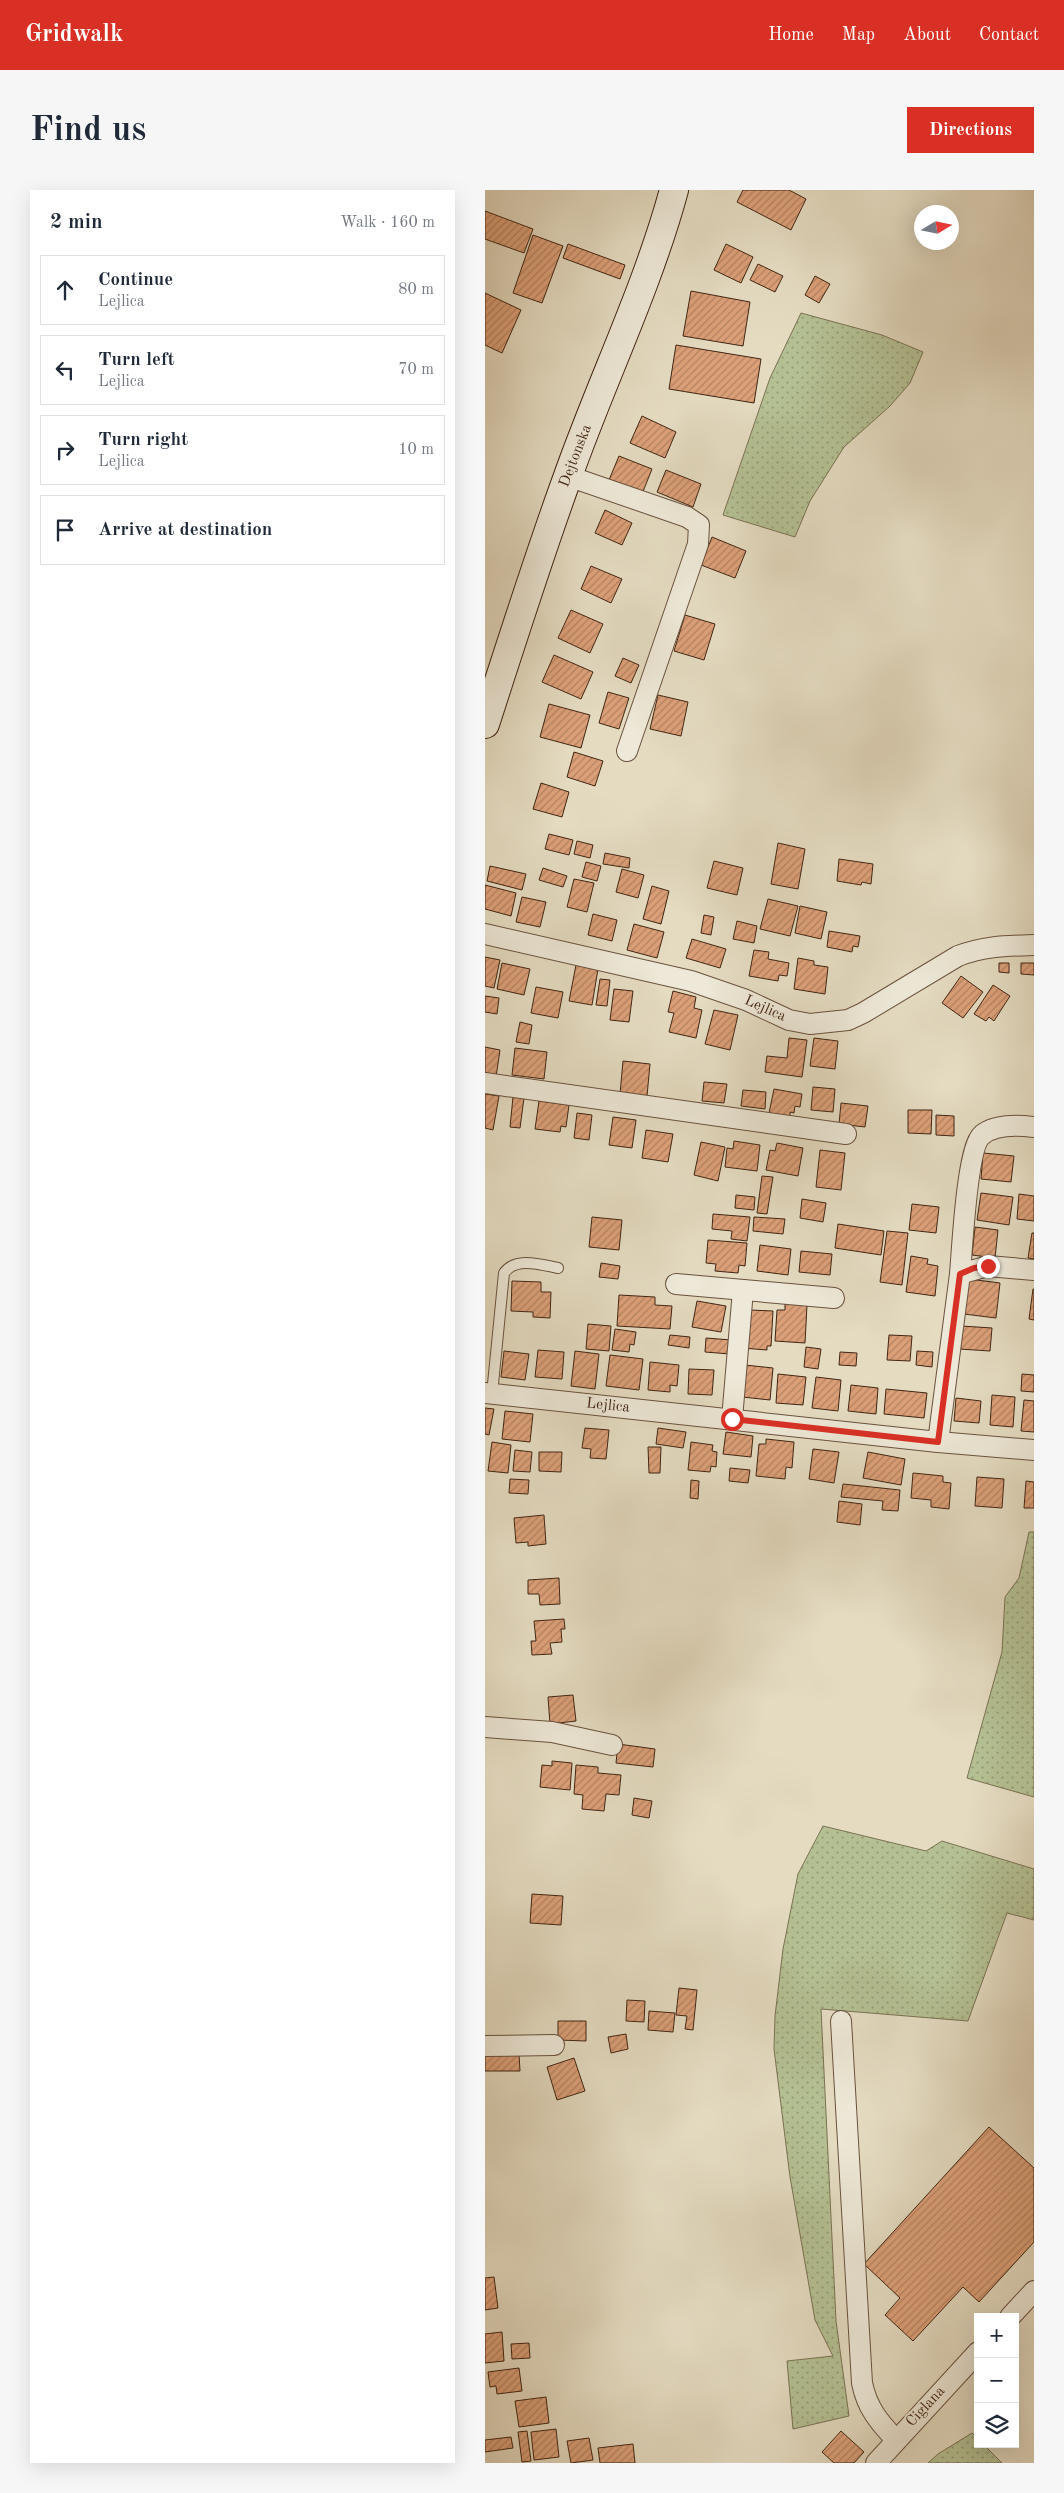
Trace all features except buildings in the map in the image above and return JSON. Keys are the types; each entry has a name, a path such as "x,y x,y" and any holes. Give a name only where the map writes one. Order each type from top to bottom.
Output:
{"main road":[{"name":"Dejtonska","path":"485,724 568,476 632,316 663,228 674,190"}],"street":[{"path":"568,476 687,517 699,525 698,544 627,751"},
{"name":"Lejlica","path":"485,934 691,981 746,1000 789,1020 810,1024 848,1020 958,956 990,946 1034,945"},
{"path":"485,1083 846,1134"},
{"path":"938,1442 960,1274 970,1173 975,1145 980,1136 988,1131 1007,1126 1034,1127"},
{"path":"960,1274 974,1268 988,1266 1034,1270"},
{"path":"676,1284 834,1298"},
{"path":"732,1419 743,1290"},
{"name":"Lejlica","path":"488,1394 938,1442 1034,1450"},
{"path":"485,1727 552,1732 611,1745"},
{"path":"841,2021 862,2383 865,2399 871,2411 896,2440"},
{"path":"485,2046 554,2045"},
{"path":"1014,2313 1034,2291"},
{"name":"Ciglana","path":"876,2463 974,2356"}],"lane":[{"path":"488,1394 505,1273 513,1266 525,1263 558,1268"}],"green space":[{"path":"801,313 882,335 923,352 910,383 890,406 844,447 810,501 795,537 723,515 770,378"},
{"path":"1029,1532 1034,1532 1034,1797 967,1778 1002,1652 1005,1597 1019,1578"},
{"path":"823,1826 926,1851 942,1841 1034,1869 1034,1920 1007,1913 968,2021 821,2009 836,2321 849,2416 793,2429 787,2361 833,2356 815,2320 790,2177 774,2049 775,2016 783,1949 798,1874"},
{"path":"972,2433 974,2435 974,2448 987,2448 1002,2463 928,2463 938,2454"}],"route":[{"path":"732,1419 938,1442 960,1274 974,1268 988,1266"}]}
